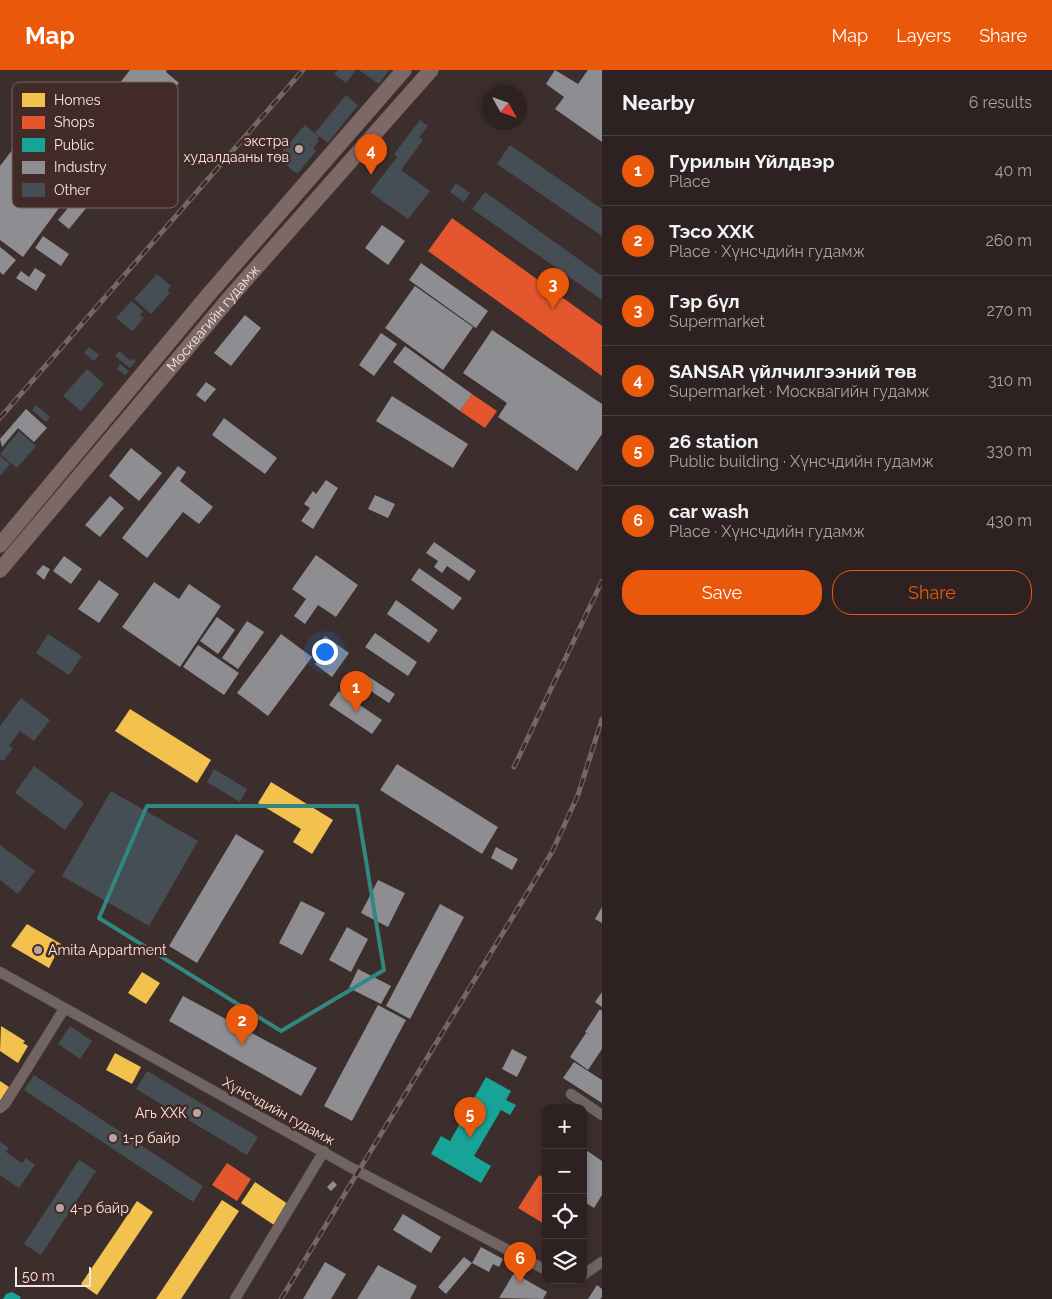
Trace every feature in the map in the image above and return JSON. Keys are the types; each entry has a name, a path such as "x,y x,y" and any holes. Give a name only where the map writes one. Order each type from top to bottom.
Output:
{"highway":[{"name":"Москвагийн гудамж","path":"0,545 210,294 404,70"},
{"name":"Москвагийн гудамж","path":"0,570 232,295 431,70"}],"street":[{"name":"Хүнсчдийн гудамж","path":"0,972 402,1195 542,1268"},
{"path":"0,1108 5,1104 64,1009"},
{"path":"571,1094 602,1116"},
{"path":"235,1299 324,1151"},
{"path":"587,1273 602,1262"}],"highlighted area":[{"path":"147,806 357,806 384,970 281,1031 99,918"}],"building: Homes":[{"path":"130,709 211,760 197,783 115,731"},
{"path":"271,782 333,820 312,854 293,842 301,829 258,803"},
{"name":"Amita Appartment","path":"27,924 61,944 49,968 11,946"},
{"path":"142,972 160,983 146,1004 128,993"},
{"path":"1,1026 25,1041 23,1043 28,1046 18,1063 0,1051"},
{"path":"115,1053 141,1067 132,1084 106,1070"},
{"path":"0,1081 9,1087 0,1101"},
{"path":"255,1182 288,1204 274,1225 241,1203"},
{"path":"222,1200 239,1211 181,1299 156,1299"},
{"path":"137,1201 153,1212 97,1295 81,1284"}],"building: Shops":[{"path":"452,218 602,326 602,376 428,251"},
{"path":"472,394 497,411 485,428 460,411"},
{"path":"227,1163 251,1179 237,1201 212,1185"},
{"path":"539,1175 542,1177 542,1223 518,1208"}],"building: Public":[{"path":"486,1077 511,1091 506,1100 516,1105 510,1115 501,1110 474,1156 491,1166 481,1183 431,1154 441,1136 450,1141"},
{"path":"12,1292 21,1297 20,1299 3,1299 6,1294"}],"building: Industry":[{"path":"130,70 167,70 166,72 178,82 121,82"},
{"path":"555,70 578,84 588,70 602,70 602,142 555,109 564,97 546,84"},
{"path":"12,150 12,208 59,208 23,257 0,240 0,166"},
{"path":"68,208 86,208 69,229 58,220"},
{"path":"382,225 405,241 388,265 365,248"},
{"path":"43,236 69,254 61,266 35,248"},
{"path":"0,247 16,260 3,275 0,272"},
{"path":"421,263 488,311 476,328 409,280"},
{"path":"35,268 46,275 36,291 16,278 21,271 29,277"},
{"path":"415,286 473,327 443,370 385,328"},
{"path":"245,315 261,328 231,366 214,353"},
{"path":"492,330 602,404 602,434 577,471 498,417 507,403 463,373"},
{"path":"381,333 397,344 374,376 359,365"},
{"path":"405,346 472,394 460,411 393,362"},
{"path":"206,382 216,389 205,402 196,395"},
{"path":"392,396 468,444 453,468 376,421"},
{"path":"26,409 47,428 34,442 18,428 2,447 0,439"},
{"path":"224,418 277,458 265,474 212,435"},
{"path":"131,448 162,473 139,501 109,476"},
{"path":"178,466 186,472 180,481 213,507 199,524 183,512 147,558 122,538"},
{"path":"326,480 338,488 313,529 301,521 310,508 304,504 313,491 316,494"},
{"path":"375,495 395,504 388,518 368,509"},
{"path":"110,496 124,508 100,537 85,525"},
{"path":"434,542 476,571 469,581 447,566 442,573 434,567 438,561 426,553"},
{"path":"316,555 358,585 336,617 318,605 305,624 294,616 306,599 292,589"},
{"path":"64,556 82,569 71,584 53,571"},
{"path":"43,565 50,569 44,580 36,573"},
{"path":"419,568 462,598 453,610 411,580"},
{"path":"99,580 119,594 99,623 78,609"},
{"path":"154,582 179,599 189,584 221,606 180,667 122,627"},
{"path":"396,600 438,630 429,643 387,614"},
{"path":"217,617 235,630 218,654 200,641"},
{"path":"247,621 264,632 238,669 222,658"},
{"path":"375,633 417,662 408,676 365,647"},
{"path":"281,634 312,657 268,716 237,693"},
{"path":"325,636 349,653 332,677 315,664 321,656 314,651"},
{"path":"198,645 239,673 224,695 183,667"},
{"path":"363,673 395,694 389,703 357,682"},
{"path":"339,691 382,720 372,734 329,705"},
{"path":"397,764 498,827 482,854 380,790"},
{"path":"236,834 264,851 197,963 169,946"},
{"path":"496,847 518,859 512,870 491,858"},
{"path":"378,880 405,893 388,927 361,913"},
{"path":"301,901 325,913 302,955 279,943"},
{"path":"440,904 464,917 410,1019 386,1006"},
{"path":"602,907 602,923 595,919"},
{"path":"347,927 368,939 351,972 329,960"},
{"path":"358,969 391,986 381,1004 349,988"},
{"path":"602,992 602,1007 595,1002"},
{"path":"183,996 317,1068 301,1096 169,1021"},
{"path":"378,1005 406,1020 352,1121 324,1106"},
{"path":"600,1009 602,1011 602,1049 588,1070 570,1057 586,1033 591,1035 585,1032"},
{"path":"512,1049 527,1057 517,1077 502,1069"},
{"path":"574,1062 602,1080 602,1103 563,1078"},
{"path":"587,1151 602,1161 602,1195 594,1208 587,1204"},
{"path":"333,1181 337,1185 331,1191 327,1187"},
{"path":"403,1214 441,1237 431,1253 393,1230"},
{"path":"481,1247 503,1259 499,1267 493,1264 489,1272 472,1263"},
{"path":"464,1257 472,1263 446,1294 438,1287"},
{"path":"325,1262 346,1274 331,1299 303,1299"},
{"path":"378,1265 417,1286 410,1299 357,1299"},
{"path":"514,1273 547,1292 543,1299 499,1298"},
{"path":"597,1285 602,1289 602,1297 600,1299 588,1299"}],"building: Other":[{"path":"338,70 356,70 346,83 334,74"},
{"path":"359,70 389,70 379,84"},
{"path":"346,95 358,105 328,143 315,133"},
{"path":"420,120 428,126 419,137 423,140 401,170 430,191 408,219 370,192 397,157 394,154"},
{"name":"экстра худалдааны төв","path":"305,125 319,137 317,139 319,141 313,148 316,151 298,173 294,172 278,156"},
{"path":"510,145 602,209 602,236 497,164"},
{"path":"456,183 470,193 464,202 450,192"},
{"path":"485,192 602,276 602,300 472,209"},
{"path":"157,274 171,286 167,290 170,293 151,314 134,299"},
{"path":"131,301 143,311 140,315 144,318 132,331 116,318"},
{"path":"89,347 99,355 94,361 84,353"},
{"path":"119,351 131,361 133,359 136,361 130,368 115,356"},
{"path":"120,364 129,371 125,375 117,369"},
{"path":"87,369 104,384 81,411 63,396"},
{"path":"36,405 50,417 46,422 32,410"},
{"path":"19,431 36,446 17,468 0,454"},
{"path":"0,456 10,464 0,476"},
{"path":"48,634 82,656 69,675 36,653"},
{"path":"21,698 50,720 34,741 20,731 9,746 13,748 4,760 0,760 0,726"},
{"path":"34,766 84,803 65,830 15,793"},
{"path":"214,769 247,789 240,802 207,782"},
{"path":"111,791 198,841 149,926 62,876"},
{"path":"0,845 35,871 18,894 0,880"},
{"path":"70,1026 92,1041 80,1059 58,1044"},
{"name":"Агь ХХК","path":"147,1071 258,1137 247,1155 136,1089"},
{"name":"1-р байр","path":"34,1075 203,1186 193,1202 24,1090"},
{"path":"0,1142 9,1148 6,1152 22,1163 26,1158 35,1165 19,1188 0,1175"},
{"name":"4-р байр","path":"79,1160 96,1171 41,1255 24,1244"}],"railway":[{"path":"0,418 303,70"},
{"path":"514,767 602,581"},
{"path":"281,1299 552,852 578,795 602,719"}],"place":[{"name":"экстра худалдааны төв","path":"299,149"},
{"name":"SANSAR үйлчилгээний төв","path":"371,175"},
{"name":"Гэр бүл","path":"553,309"},
{"name":"Гурилын Үйлдвэр","path":"356,712"},
{"name":"Amita Appartment","path":"38,950"},
{"name":"Тэсо ХХК","path":"242,1045"},
{"name":"Агь ХХК","path":"197,1113"},
{"name":"1-р байр","path":"113,1138"},
{"name":"26 station","path":"470,1138"},
{"name":"4-р байр","path":"60,1208"},
{"name":"car wash","path":"520,1283"}]}
